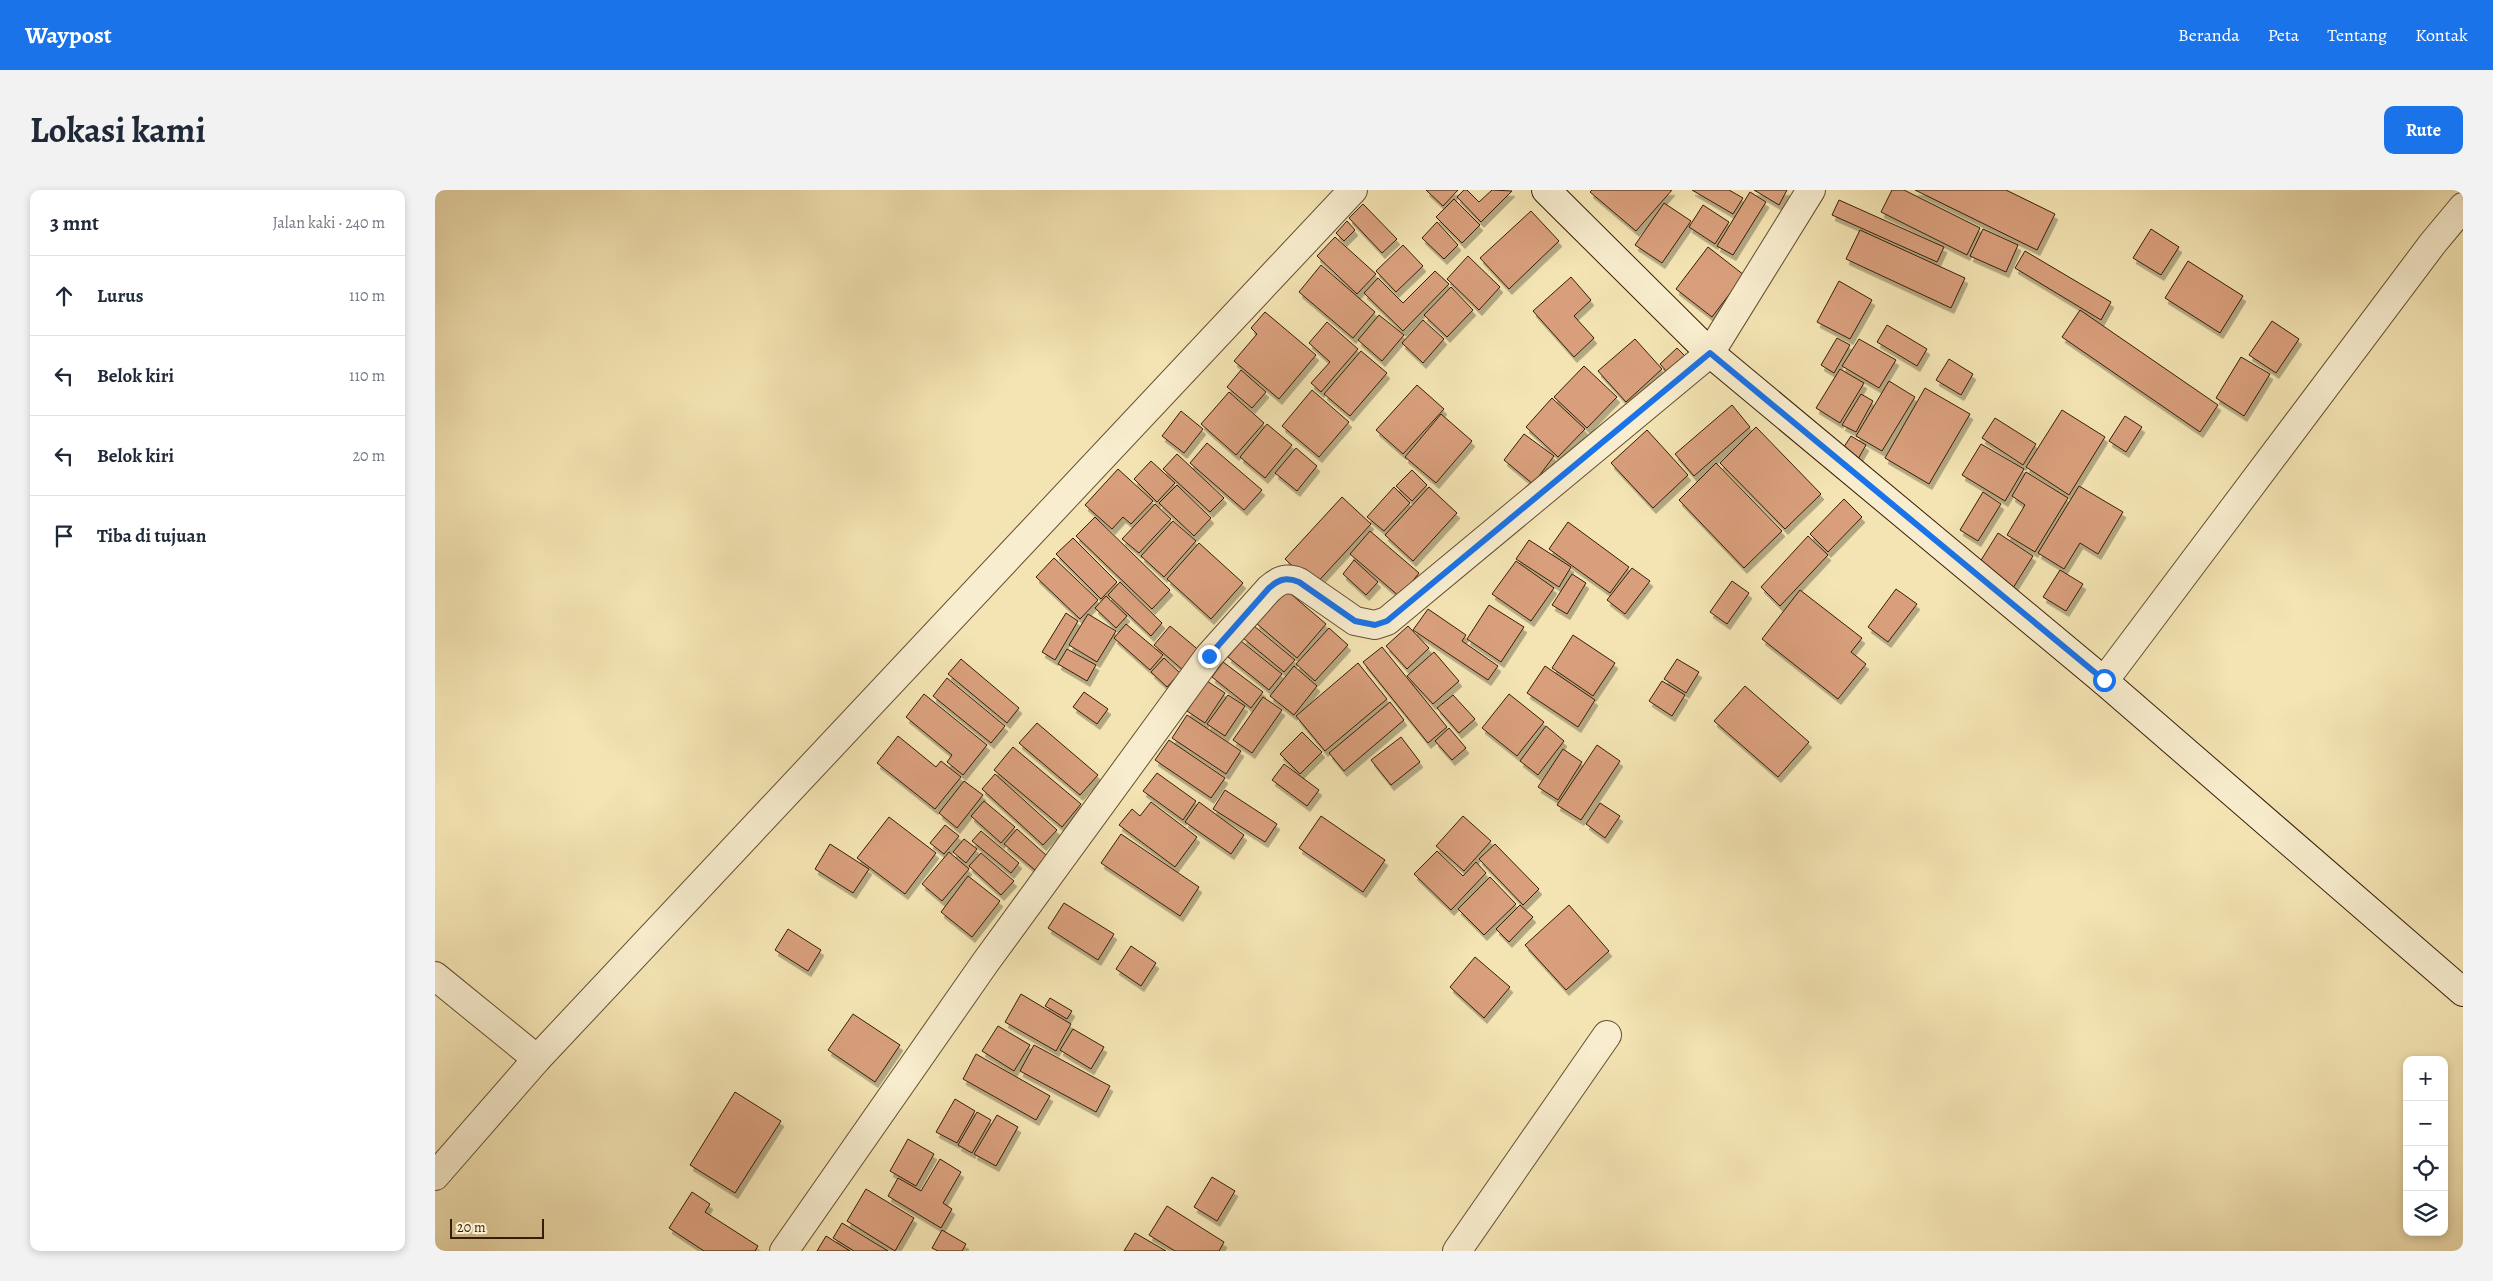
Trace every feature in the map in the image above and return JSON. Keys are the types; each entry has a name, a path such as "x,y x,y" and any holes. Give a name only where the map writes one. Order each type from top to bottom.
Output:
{"street":[{"path":"435,1176 537,1059 1353,190"},
{"path":"1546,190 1710,353 2104,680 2463,992"},
{"path":"784,1251 985,963 1209,656 1269,588 1278,581 1289,578 1299,582 1355,621 1375,625 1387,621 1710,353 1811,190"},
{"path":"2104,680 2427,251 2463,208"},
{"path":"435,976 537,1059"},
{"path":"1457,1251 1607,1035"}],"building":[{"path":"1426,190 1458,190 1443,206"},
{"path":"1464,190 1467,190 1479,202 1492,190 1512,191 1481,222 1457,197"},
{"path":"1592,190 1672,190 1636,231 1590,192"},
{"path":"1692,190 1729,190 1743,198 1733,214"},
{"path":"1754,190 1787,190 1779,205"},
{"path":"1892,190 1904,190 1980,228 1967,255 1881,212"},
{"path":"1915,190 2006,190 2055,214 2037,250"},
{"path":"1750,192 1766,202 1733,255 1717,246"},
{"path":"1454,199 1480,225 1462,243 1436,217"},
{"path":"1839,200 1944,247 1937,262 1832,215"},
{"path":"1664,203 1691,221 1662,263 1635,245"},
{"path":"1363,204 1397,239 1382,253 1349,218"},
{"path":"1703,205 1729,222 1715,244 1689,227"},
{"path":"1531,211 1559,241 1509,289 1480,258"},
{"path":"1347,221 1355,230 1344,241 1336,233"},
{"path":"1437,222 1458,245 1444,259 1422,238"},
{"path":"1983,229 2018,245 2006,272 1970,256"},
{"path":"2151,229 2179,247 2161,275 2133,258"},
{"path":"1860,230 1965,278 1951,308 1846,259"},
{"path":"1335,237 1376,274 1357,294 1317,256"},
{"path":"1403,245 1423,266 1396,292 1376,271"},
{"path":"1708,247 1744,275 1712,317 1676,289"},
{"path":"2025,251 2111,302 2101,320 2015,268"},
{"path":"1468,256 1500,287 1479,310 1447,279"},
{"path":"2188,261 2243,296 2220,333 2165,298"},
{"path":"1321,265 1375,312 1353,338 1299,292"},
{"path":"1435,271 1449,284 1403,331 1364,293 1378,278 1403,303"},
{"path":"1571,277 1591,300 1574,316 1594,338 1574,357 1533,311"},
{"path":"1839,281 1872,300 1850,339 1817,322"},
{"path":"1451,287 1473,310 1447,337 1424,315"},
{"path":"2080,310 2218,405 2200,432 2062,337"},
{"path":"1265,312 1316,355 1279,399 1234,361 1257,334 1251,328"},
{"path":"1379,315 1404,335 1382,361 1358,340"},
{"path":"1423,320 1444,339 1423,363 1402,343"},
{"path":"2272,321 2299,339 2276,373 2249,355"},
{"path":"1327,322 1358,349 1321,392 1311,383 1330,362 1309,343"},
{"path":"1887,325 1927,349 1917,366 1877,342"},
{"path":"1837,338 1850,345 1834,373 1821,365"},
{"path":"1635,339 1662,369 1626,402 1598,371"},
{"path":"1859,339 1896,360 1879,388 1842,366"},
{"path":"1677,348 1692,363 1674,380 1660,364"},
{"path":"1361,351 1387,373 1350,416 1324,394"},
{"path":"2241,357 2270,374 2244,416 2216,398"},
{"path":"1949,359 1973,374 1961,395 1936,380"},
{"path":"1584,366 1617,397 1587,428 1554,397"},
{"path":"1840,369 1864,383 1840,423 1816,408"},
{"path":"1241,370 1266,392 1252,408 1227,387"},
{"path":"1889,381 1915,397 1882,451 1856,436"},
{"path":"1417,385 1444,409 1403,454 1376,430"},
{"path":"1925,388 1970,414 1929,484 1885,458"},
{"path":"1312,390 1349,422 1319,457 1282,426"},
{"path":"1229,392 1264,423 1236,455 1201,424"},
{"path":"1861,394 1873,401 1856,432 1842,425"},
{"path":"1552,398 1585,429 1558,457 1526,427"},
{"path":"1732,405 1750,427 1694,476 1675,454"},
{"path":"2062,410 2105,437 2069,495 2026,467"},
{"path":"1181,411 1203,429 1184,453 1162,436"},
{"path":"1441,414 1472,441 1436,483 1405,457"},
{"path":"2125,416 2142,427 2126,452 2109,441"},
{"path":"1995,418 2036,444 2023,465 1982,438"},
{"path":"1267,424 1292,445 1265,478 1240,457"},
{"path":"1756,427 1821,494 1785,529 1720,463"},
{"path":"1647,430 1688,475 1653,508 1611,463"},
{"path":"1524,434 1554,456 1533,484 1504,460"},
{"path":"1851,436 1866,445 1858,459 1842,450"},
{"path":"1207,443 1262,490 1244,510 1190,463"},
{"path":"1981,444 2024,469 2005,501 1962,475"},
{"path":"1296,448 1317,466 1297,491 1275,473"},
{"path":"1177,454 1224,498 1210,512 1163,469"},
{"path":"1151,461 1175,483 1157,502 1134,479"},
{"path":"1716,463 1782,531 1744,568 1679,500"},
{"path":"1118,469 1153,501 1131,524 1123,517 1112,529 1085,505"},
{"path":"1412,470 1427,485 1412,501 1396,486"},
{"path":"2026,472 2068,498 2035,552 2007,535 2025,505 2012,496"},
{"path":"1177,485 1211,518 1194,536 1159,503"},
{"path":"2079,486 2123,512 2098,554 2080,543 2064,569 2038,553"},
{"path":"1394,487 1410,503 1384,531 1367,517"},
{"path":"1429,487 1457,513 1413,561 1385,535"},
{"path":"1983,492 2001,504 1978,541 1960,530"},
{"path":"1342,497 1371,524 1314,586 1285,559"},
{"path":"1844,499 1862,517 1828,552 1810,534"},
{"path":"1155,504 1171,519 1139,553 1122,539"},
{"path":"1095,517 1170,590 1152,609 1076,536"},
{"path":"1173,521 1196,541 1164,577 1141,556"},
{"path":"1568,522 1629,567 1610,593 1549,549"},
{"path":"1370,531 1419,573 1400,597 1350,554"},
{"path":"1998,533 2033,556 2013,588 1978,565"},
{"path":"1808,536 1828,555 1780,606 1761,587"},
{"path":"1073,538 1117,582 1101,599 1056,554"},
{"path":"1529,540 1571,567 1559,587 1516,559"},
{"path":"1199,543 1243,583 1211,619 1167,579"},
{"path":"1054,558 1098,600 1080,619 1036,577"},
{"path":"1354,560 1378,582 1366,595 1343,574"},
{"path":"1516,561 1554,588 1531,621 1492,594"},
{"path":"1632,568 1650,581 1625,614 1607,600"},
{"path":"2060,570 2083,584 2066,611 2043,597"},
{"path":"1572,574 1586,583 1567,614 1552,605"},
{"path":"1732,581 1749,593 1727,624 1710,612"},
{"path":"1120,582 1162,623 1151,636 1108,595"},
{"path":"1285,589 1326,624 1297,658 1256,623"},
{"path":"1896,589 1917,604 1888,642 1868,627"},
{"path":"1800,590 1862,638 1851,652 1866,664 1838,699 1762,639"},
{"path":"1106,596 1127,616 1116,628 1095,608"},
{"path":"1489,605 1524,627 1501,662 1467,639"},
{"path":"1428,609 1466,635 1462,641 1498,666 1488,680 1413,630"},
{"path":"1066,613 1078,621 1055,660 1042,652"},
{"path":"1088,614 1116,631 1097,662 1069,645"},
{"path":"1126,624 1163,655 1150,670 1114,638"},
{"path":"1170,626 1201,652 1184,671 1154,645"},
{"path":"1254,626 1295,660 1284,672 1243,638"},
{"path":"1408,626 1429,648 1407,669 1386,646"},
{"path":"1329,628 1348,645 1315,681 1296,664"},
{"path":"1573,635 1615,663 1593,696 1552,668"},
{"path":"1241,641 1282,674 1269,690 1228,657"},
{"path":"1382,647 1447,727 1428,743 1363,662"},
{"path":"1067,649 1096,665 1087,681 1058,664"},
{"path":"1434,652 1459,681 1433,704 1407,676"},
{"path":"1164,658 1180,673 1167,687 1151,672"},
{"path":"961,659 1019,708 1007,723 948,674"},
{"path":"1677,659 1699,672 1686,693 1664,679"},
{"path":"1223,662 1263,692 1251,708 1212,677"},
{"path":"1358,663 1387,699 1325,751 1296,716"},
{"path":"1294,666 1317,686 1294,715 1270,696"},
{"path":"1545,666 1595,700 1578,727 1527,693"},
{"path":"947,678 1005,726 991,743 933,696"},
{"path":"1207,681 1225,693 1205,723 1187,711"},
{"path":"1662,681 1685,695 1672,716 1649,701"},
{"path":"1745,686 1809,742 1778,777 1714,721"},
{"path":"1084,692 1108,709 1097,724 1073,707"},
{"path":"924,694 987,745 963,775 947,762 952,755 906,717"},
{"path":"1509,694 1544,722 1517,756 1482,728"},
{"path":"1228,695 1245,706 1225,736 1207,724"},
{"path":"1453,695 1475,719 1459,733 1437,708"},
{"path":"1263,697 1282,710 1252,753 1233,740"},
{"path":"1390,702 1404,720 1344,771 1329,753"},
{"path":"1187,715 1241,751 1226,774 1172,738"},
{"path":"1037,723 1098,775 1080,795 1019,743"},
{"path":"1546,726 1564,741 1538,775 1520,761"},
{"path":"1449,728 1466,748 1452,760 1435,741"},
{"path":"1302,732 1322,752 1300,774 1280,754"},
{"path":"898,736 936,767 941,761 961,777 935,809 877,763"},
{"path":"1401,737 1420,762 1391,785 1371,760"},
{"path":"1169,740 1225,778 1211,798 1155,760"},
{"path":"1597,745 1620,761 1581,820 1557,805"},
{"path":"1013,747 1081,804 1062,827 994,770"},
{"path":"1563,749 1582,762 1558,800 1538,787"},
{"path":"1284,764 1319,790 1307,806 1272,780"},
{"path":"1157,773 1196,801 1183,820 1143,791"},
{"path":"995,774 1057,830 1043,845 982,789"},
{"path":"964,781 983,795 957,828 939,813"},
{"path":"1225,790 1277,824 1265,842 1213,809"},
{"path":"984,801 1015,827 1001,843 971,816"},
{"path":"1151,802 1197,837 1175,867 1119,825 1132,809 1140,816"},
{"path":"1199,802 1244,835 1231,854 1185,822"},
{"path":"1600,803 1620,816 1605,838 1586,824"},
{"path":"1321,816 1385,860 1363,892 1299,848"},
{"path":"1463,816 1491,841 1464,871 1436,846"},
{"path":"889,817 936,853 905,894 857,858"},
{"path":"945,825 959,836 944,854 930,843"},
{"path":"1017,829 1047,856 1035,870 1004,844"},
{"path":"981,831 1019,863 1011,873 972,841"},
{"path":"1121,834 1199,887 1180,916 1101,863"},
{"path":"964,839 977,849 966,863 953,852"},
{"path":"830,844 869,869 853,893 815,869"},
{"path":"1495,844 1539,889 1523,905 1479,859"},
{"path":"1437,851 1463,876 1476,862 1486,873 1451,910 1414,874"},
{"path":"949,852 969,869 942,901 922,884"},
{"path":"981,853 1014,881 1001,895 969,866"},
{"path":"968,876 1000,901 972,937 941,912"},
{"path":"1490,877 1516,904 1484,935 1458,909"},
{"path":"1064,903 1114,934 1098,960 1048,928"},
{"path":"1520,905 1533,917 1509,942 1496,929"},
{"path":"1569,905 1609,951 1566,990 1525,945"},
{"path":"788,929 821,950 808,971 775,950"},
{"path":"1131,946 1156,963 1141,986 1116,969"},
{"path":"1475,957 1510,987 1484,1018 1450,987"},
{"path":"1021,994 1071,1024 1056,1051 1005,1022"},
{"path":"1050,998 1072,1011 1067,1019 1045,1006"},
{"path":"853,1014 900,1045 875,1082 828,1050"},
{"path":"998,1026 1030,1045 1014,1071 982,1051"},
{"path":"1073,1029 1104,1047 1091,1069 1060,1050"},
{"path":"1034,1045 1110,1086 1096,1112 1020,1071"},
{"path":"976,1054 1050,1096 1036,1120 963,1079"},
{"path":"735,1092 781,1121 735,1193 690,1165"},
{"path":"955,1099 975,1111 957,1143 936,1132"},
{"path":"977,1112 991,1120 972,1153 958,1145"},
{"path":"997,1115 1018,1127 996,1166 974,1154"},
{"path":"908,1139 934,1154 916,1186 890,1171"},
{"path":"940,1159 961,1172 943,1203 952,1209 941,1228 888,1196 898,1178 921,1191"},
{"path":"1212,1177 1235,1191 1217,1221 1194,1207"},
{"path":"866,1189 914,1218 895,1251 847,1221"},
{"path":"692,1192 710,1204 705,1212 758,1246 755,1251 704,1251 669,1228"},
{"path":"1167,1206 1224,1242 1219,1251 1175,1251 1149,1235"},
{"path":"842,1223 888,1251 854,1251 833,1238"},
{"path":"942,1230 966,1244 962,1251 938,1251 932,1248"},
{"path":"1135,1233 1166,1251 1124,1251"},
{"path":"826,1236 850,1251 817,1251"}],"route":[{"path":"1209,656 1269,588 1278,581 1289,578 1299,582 1355,621 1375,625 1387,621 1710,353 2104,680"}]}
